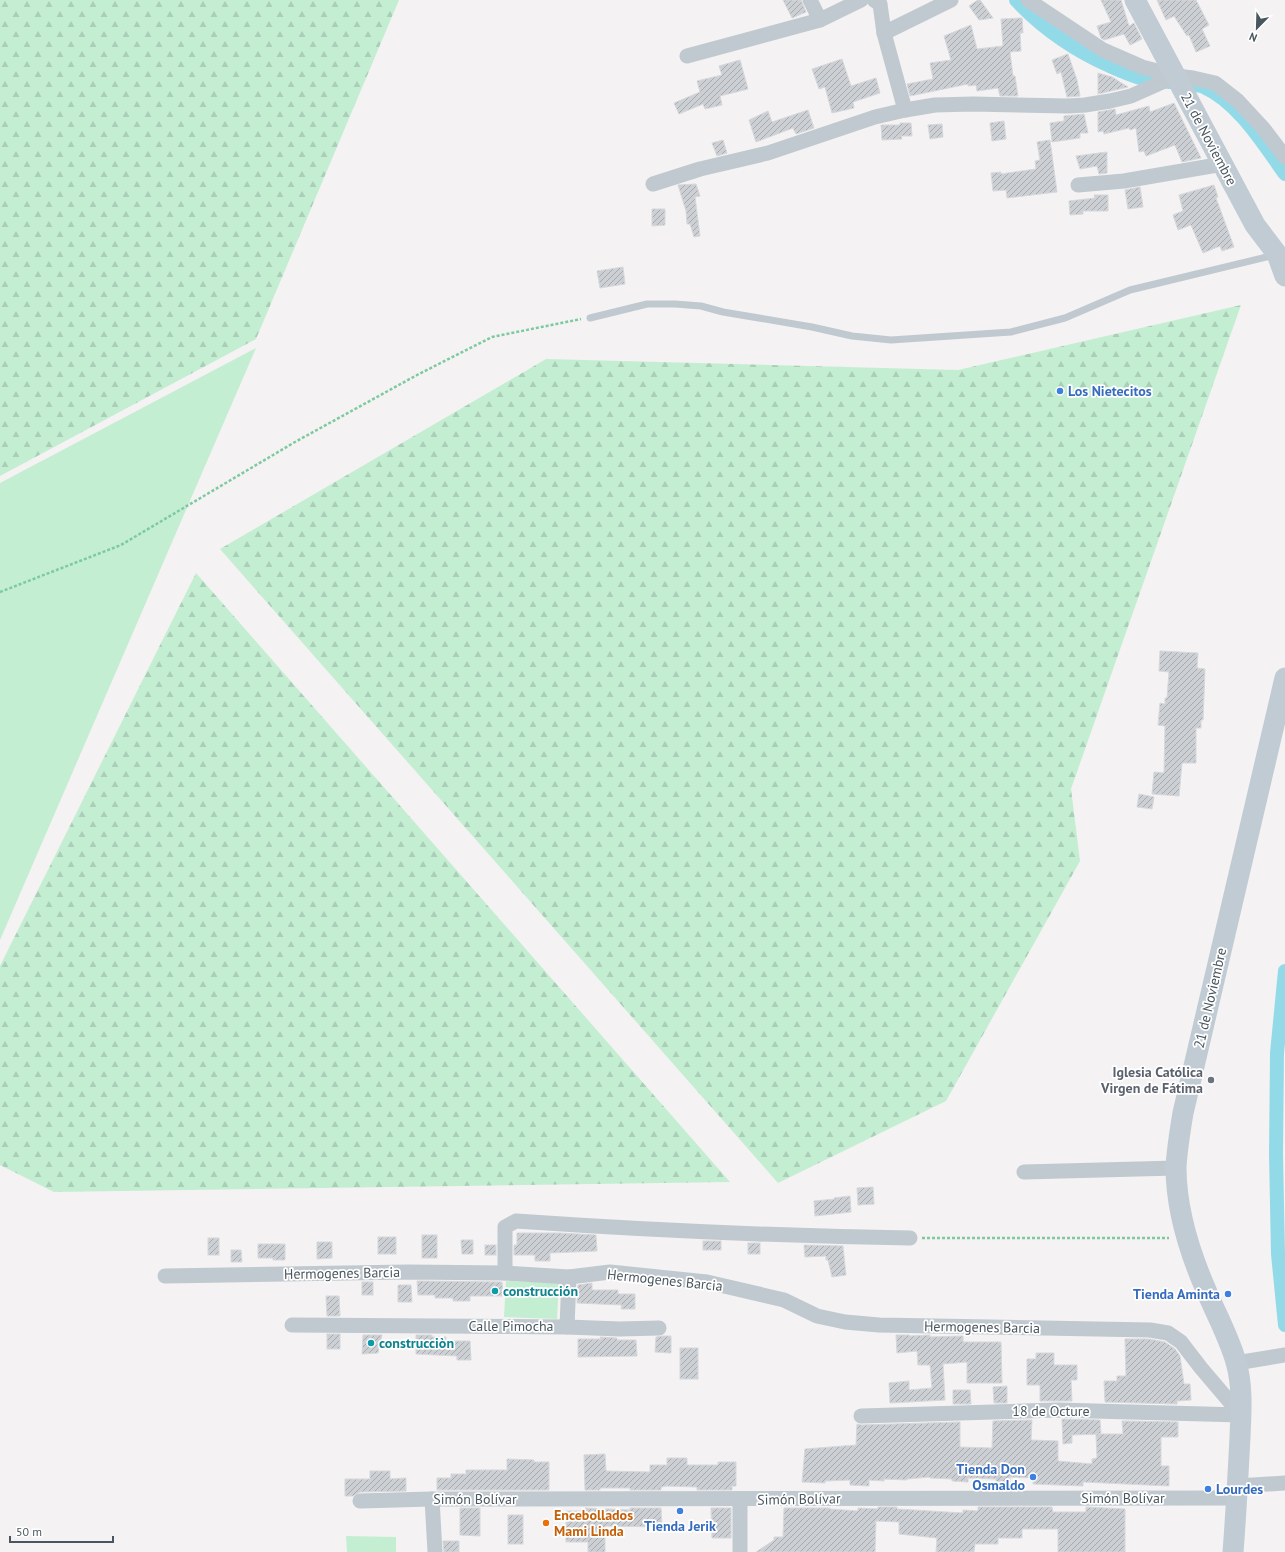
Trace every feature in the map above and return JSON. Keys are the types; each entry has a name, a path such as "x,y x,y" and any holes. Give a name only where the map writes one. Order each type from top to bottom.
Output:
{"street":[{"path":"810,0 820,20"},
{"path":"687,56 820,20 861,0"},
{"path":"874,0 880,4 884,33 905,110"},
{"path":"884,33 951,0"},
{"path":"1028,0 1103,50 1142,67 1176,76 1215,83 1238,101 1263,128 1285,157"},
{"name":"21 de Noviembre","path":"1135,0 1255,225 1277,254 1285,276"},
{"path":"653,184 700,169 768,153 875,117 905,110 935,104 1086,105 1131,96 1176,76"},
{"path":"1078,185 1124,181 1223,164"},
{"name":"21 de Noviembre","path":"1233,1552 1238,1492 1241,1388 1236,1363 1228,1339 1186,1239 1181,1215 1176,1168 1183,1113 1285,678"},
{"path":"1024,1172 1176,1168"},
{"path":"504,1273 505,1227 516,1221 626,1229 790,1236 910,1238"},
{"name":"Hermogenes Barcia","path":"165,1276 408,1272 504,1273 569,1277 610,1272 707,1282 784,1300 817,1316 845,1322 894,1325 1150,1330 1168,1333 1181,1342 1241,1415"},
{"path":"567,1327 569,1277"},
{"name":"Calle Pimocha","path":"292,1325 567,1327 620,1329 659,1328"},
{"path":"1236,1363 1285,1355"},
{"name":"18 de Octure","path":"861,1416 1057,1410 1241,1415"},
{"name":"Simón Bolívar","path":"360,1501 432,1499 740,1499 1238,1492 1285,1483"},
{"path":"432,1499 436,1552"},
{"path":"740,1499 740,1552"}],"lane":[{"path":"590,318 647,304 675,304 701,306 723,312 852,336 891,340 1011,332 1065,318 1130,290 1277,254"}],"path":[{"path":"0,592 121,545 295,442 417,375 492,337 590,318"},
{"path":"910,1238 1186,1239"}],"green space":[{"path":"0,0 399,0 256,339 0,476"},
{"path":"1241,305 1071,789 1080,861 946,1101 778,1183 220,549 546,359 958,370"},
{"path":"256,348 0,940 0,483"},
{"path":"196,573 730,1182 54,1192 0,1165 0,966"},
{"path":"506,1281 559,1283 557,1319 504,1317"},
{"path":"346,1536 396,1537 396,1552 347,1552"}],"building":[{"path":"783,0 801,0 806,12 792,18"},
{"path":"980,0 993,18 979,20 969,6"},
{"path":"1101,0 1121,0 1129,26 1134,23 1142,39 1130,45 1124,34 1104,40 1101,38 1097,26 1111,22"},
{"path":"1157,0 1196,0 1209,25 1202,29 1210,46 1196,52 1189,35 1187,36 1174,16 1166,20"},
{"path":"1022,18 1023,33 1020,33 1021,51 1010,52 1013,76 1015,76 1018,96 1000,96 998,88 977,91 976,85 968,86 968,84 910,96 907,84 933,79 930,63 951,60 944,36 971,25 977,49 1003,46 1001,19"},
{"path":"1068,54 1077,80 1080,96 1067,97 1061,72 1057,74 1052,60"},
{"path":"842,59 851,86 876,78 880,93 853,102 854,108 832,113 825,87 819,89 812,69"},
{"path":"740,60 748,89 720,96 722,105 705,109 703,104 679,114 674,103 700,92 697,81 722,75 719,66"},
{"path":"1098,73 1112,77 1128,87 1098,94"},
{"path":"1174,103 1201,158 1182,162 1175,145 1146,156 1144,151 1139,152 1136,128 1130,130 1129,128 1104,134 1103,131 1098,132 1098,112 1115,109 1116,115 1149,106 1150,112"},
{"path":"808,110 814,128 796,134 793,128 756,142 749,120 768,111 772,122"},
{"path":"1084,114 1088,133 1080,133 1080,138 1052,142 1050,123 1064,121 1064,116"},
{"path":"1004,121 1006,139 992,141 990,123"},
{"path":"900,123 911,123 912,136 901,136 902,139 882,140 881,125 900,125"},
{"path":"942,124 943,137 930,139 928,125"},
{"path":"723,140 727,153 717,156 712,143"},
{"path":"1050,140 1057,192 1007,198 1006,190 993,191 991,173 1001,172 1001,174 1036,169 1035,161 1040,160 1037,142"},
{"path":"1107,152 1107,173 1099,174 1097,166 1080,169 1076,156"},
{"path":"696,184 700,196 695,197 700,236 694,237 690,224 687,224 686,211 678,185"},
{"path":"1214,185 1218,197 1216,198 1234,247 1222,251 1220,246 1203,253 1191,225 1178,230 1173,215 1183,211 1179,195"},
{"path":"1140,187 1143,207 1128,209 1125,190"},
{"path":"1094,195 1108,195 1108,211 1083,211 1083,214 1070,215 1069,201 1095,198"},
{"path":"652,209 665,209 665,225 652,226"},
{"path":"623,267 625,284 600,288 597,271"},
{"path":"1160,651 1198,653 1197,668 1205,669 1203,720 1201,720 1201,728 1196,728 1196,763 1182,763 1179,796 1152,794 1154,772 1164,773 1165,726 1158,725 1160,703 1165,704 1165,698 1167,698 1169,672 1159,671"},
{"path":"1139,794 1154,797 1152,809 1137,807"},
{"path":"873,1187 874,1204 858,1205 857,1188"},
{"path":"850,1196 851,1212 815,1216 814,1201"},
{"path":"517,1233 596,1235 597,1251 550,1253 550,1261 535,1261 535,1255 514,1255 514,1245 517,1245"},
{"path":"422,1235 437,1235 437,1258 422,1258"},
{"path":"378,1237 396,1237 396,1254 378,1254"},
{"path":"208,1238 219,1238 219,1255 208,1255"},
{"path":"461,1240 473,1240 473,1254 462,1254"},
{"path":"703,1241 721,1241 721,1250 703,1250"},
{"path":"317,1242 332,1242 332,1258 317,1259"},
{"path":"748,1243 760,1243 760,1254 748,1254"},
{"path":"258,1244 285,1244 285,1260 258,1258"},
{"path":"485,1245 496,1245 496,1255 485,1255"},
{"path":"804,1245 843,1246 846,1275 832,1277 826,1256 805,1257"},
{"path":"231,1250 241,1250 242,1262 231,1262"},
{"path":"417,1281 502,1282 503,1296 470,1296 470,1301 453,1301 453,1298 435,1298 435,1295 418,1295"},
{"path":"362,1282 373,1282 373,1295 362,1295"},
{"path":"592,1283 592,1290 618,1290 618,1294 635,1294 635,1309 621,1309 622,1305 577,1303 578,1285"},
{"path":"398,1285 411,1285 412,1302 398,1302"},
{"path":"326,1296 339,1296 340,1316 327,1316"},
{"path":"327,1334 340,1334 340,1349 327,1349"},
{"name":"construcciòn","path":"363,1335 382,1335 378,1353 362,1354"},
{"path":"416,1335 446,1337 446,1341 470,1341 471,1360 457,1360 457,1356 416,1354"},
{"path":"896,1335 930,1335 930,1337 963,1336 963,1342 1001,1342 1002,1383 967,1383 967,1362 943,1364 945,1400 890,1403 889,1383 909,1381 909,1390 932,1388 930,1365 918,1365 917,1351 897,1353"},
{"path":"671,1336 671,1353 655,1352 656,1337"},
{"path":"600,1337 617,1338 617,1340 636,1340 637,1356 578,1357 578,1339 601,1339"},
{"path":"1125,1339 1149,1339 1165,1342 1175,1349 1180,1356 1184,1384 1190,1384 1191,1400 1177,1401 1177,1404 1105,1402 1104,1381 1117,1381 1117,1376 1126,1376"},
{"path":"680,1348 698,1348 698,1379 680,1379"},
{"path":"1036,1353 1054,1353 1054,1365 1077,1365 1077,1380 1071,1380 1072,1401 1040,1401 1040,1385 1027,1385 1027,1359 1036,1359"},
{"path":"1007,1386 1007,1403 994,1403 993,1387"},
{"path":"953,1390 970,1390 971,1404 953,1404"},
{"path":"1062,1419 1100,1420 1101,1434 1072,1435 1072,1443 1063,1444"},
{"path":"1032,1420 1031,1440 1058,1441 1058,1461 1092,1464 1092,1459 1097,1458 1096,1434 1123,1434 1122,1421 1178,1422 1178,1437 1161,1437 1161,1466 1169,1466 1169,1486 1083,1482 1083,1486 1033,1484 1033,1478 1010,1477 1010,1483 996,1482 996,1479 968,1478 968,1482 930,1477 907,1480 869,1480 869,1486 850,1485 850,1480 825,1481 825,1483 802,1482 805,1449 856,1445 857,1424 960,1422 960,1447 992,1448 993,1421"},
{"path":"605,1454 606,1471 650,1472 650,1465 667,1465 667,1458 687,1458 687,1465 718,1465 718,1462 736,1462 736,1486 732,1486 732,1490 697,1490 697,1487 667,1486 661,1487 661,1490 600,1488 600,1490 585,1490 584,1455"},
{"path":"507,1459 549,1462 549,1490 437,1490 437,1478 451,1478 451,1474 466,1474 466,1470 507,1470"},
{"path":"370,1471 390,1471 390,1479 406,1478 406,1491 360,1492 353,1496 345,1496 345,1479 370,1479"},
{"path":"878,1507 897,1507 897,1509 963,1513 963,1510 978,1511 978,1507 1052,1507 1053,1512 1086,1512 1086,1507 1125,1509 1125,1552 1058,1552 1058,1529 1022,1529 1022,1538 998,1538 998,1544 975,1544 974,1552 936,1552 937,1538 899,1534 899,1522 876,1521 875,1552 756,1552 774,1540 774,1537 783,1537 784,1508 830,1508 858,1511 858,1508 878,1509"},
{"path":"460,1508 480,1508 480,1536 460,1535"},
{"path":"585,1508 630,1510 630,1508 661,1508 662,1527 605,1526 605,1552 588,1552 588,1542 566,1542 566,1511 584,1511"},
{"path":"711,1508 731,1508 731,1538 712,1538"},
{"path":"508,1515 523,1515 523,1544 508,1544"},
{"path":"443,1541 459,1541 459,1552 444,1552"}],"waterway":[{"path":"1016,0 1026,11 1060,38 1097,60 1122,72 1147,80 1169,82"},
{"path":"1189,85 1199,85 1204,87 1216,94 1239,113 1285,174"},
{"path":"1285,971 1277,1053 1276,1154 1278,1254 1285,1325"}],"place":[{"name":"Los Nietecitos","path":"1060,391"},
{"name":"Iglesia Católica Virgen de Fátima","path":"1211,1080"},
{"name":"construcción","path":"495,1291"},
{"name":"Tienda Aminta","path":"1228,1294"},
{"name":"construcciòn","path":"371,1343"},
{"name":"Tienda Don Osmaldo","path":"1033,1477"},
{"name":"Lourdes","path":"1208,1489"},
{"name":"Tienda Jerik","path":"680,1511"},
{"name":"Encebollados Mami Linda","path":"546,1523"}]}
